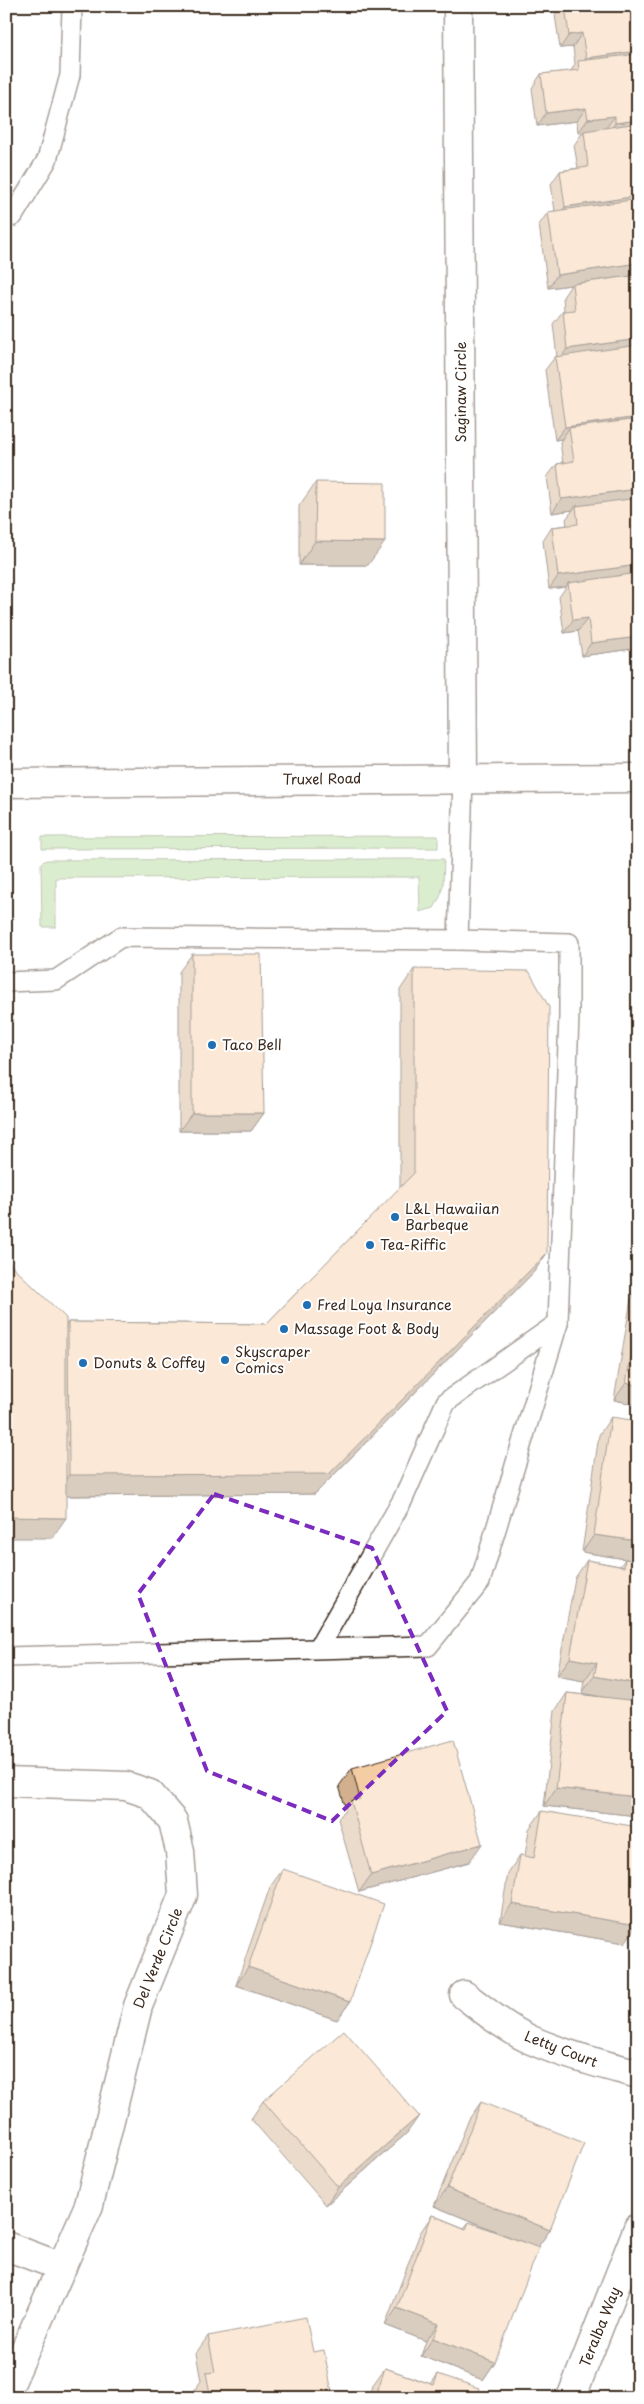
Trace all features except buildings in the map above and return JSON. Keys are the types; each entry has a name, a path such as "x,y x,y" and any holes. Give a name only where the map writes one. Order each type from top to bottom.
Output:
{"street":[{"name":"Saginaw Circle","path":"458,6 463,778"},
{"name":"Truxel Road","path":"6,783 638,778"},
{"name":"Del Verde Circle","path":"6,1782 126,1786 150,1794 173,1821 180,1851 183,1896 138,2006 89,2205 6,2393"},
{"name":"Letty Court","path":"464,1995 504,2025 530,2040 585,2060 638,2074"},
{"name":"Teralba Way","path":"571,2398 638,2228"},
{"path":"6,2246 62,2267"}],"lane":[{"path":"6,219 13,216 47,160 70,75 72,6"},
{"path":"458,940 463,778"},
{"path":"6,982 56,980 121,937 458,940 569,943 569,1015 558,1323 480,1582 428,1646 319,1647 6,1656"},
{"path":"319,1647 403,1499 446,1402 558,1323"}],"highlighted area":[{"path":"214,1494 372,1548 447,1711 332,1821 207,1771 138,1594"}],"green space":[{"path":"438,836 438,848 42,849 42,837"},
{"path":"444,859 443,885 440,897 434,908 420,912 419,877 56,878 56,927 42,927 41,863 46,860"}],"place":[{"name":"Taco Bell","path":"212,1045"},
{"name":"L&L Hawaiian Barbeque","path":"395,1217"},
{"name":"Tea-Riffic","path":"370,1245"},
{"name":"Fred Loya Insurance","path":"307,1305"},
{"name":"Massage Foot & Body","path":"284,1329"},
{"name":"Skyscraper Comics","path":"225,1360"},
{"name":"Donuts & Coffey","path":"83,1363"}]}
